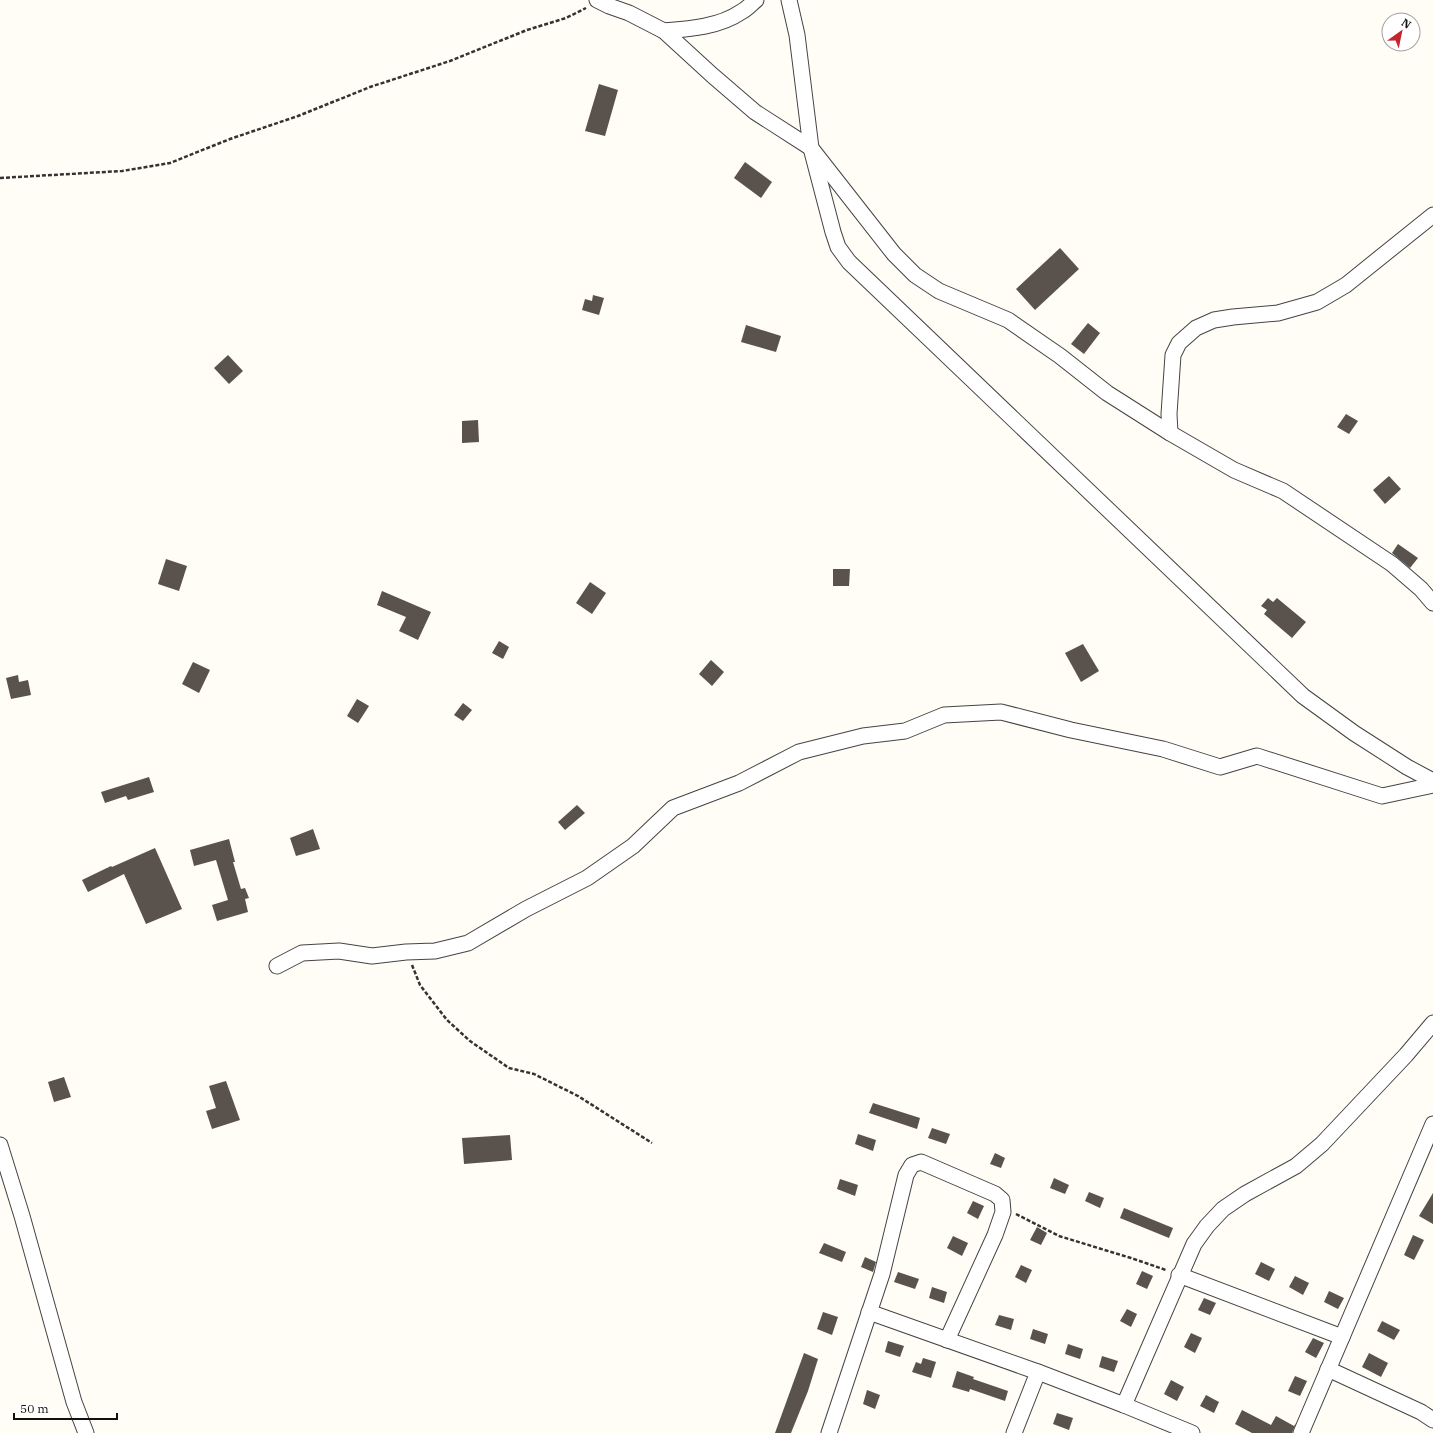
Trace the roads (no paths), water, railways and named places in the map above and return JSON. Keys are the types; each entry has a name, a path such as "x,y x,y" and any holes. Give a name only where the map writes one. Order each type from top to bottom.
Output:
{"street":[{"path":"664,31 692,29 726,20 742,12 756,0"},
{"path":"789,0 797,35 811,148 833,232 838,247 849,262 1304,696 1354,733 1407,767 1433,781"},
{"path":"598,1 629,13 664,31 755,112 811,148 894,254 915,275 938,291 1008,320 1060,356 1108,394 1170,433 1234,470 1283,491 1392,564 1421,589 1433,603"},
{"path":"1170,433 1169,414 1173,355 1179,343 1196,328 1214,320 1278,313 1317,302 1346,285 1433,215"},
{"path":"278,966 302,953 338,951 372,956 406,952 435,951 468,943 526,909 586,878 633,846 673,808 740,783 799,752 863,736 905,731 944,715 1001,712 1071,730 1163,749 1220,767 1257,756 1382,796 1433,785"},
{"path":"1124,1405 1179,1275 1194,1244 1207,1226 1223,1209 1245,1194 1296,1166 1322,1144 1406,1055 1433,1022"},
{"path":"1301,1433 1433,1124"},
{"path":"0,1145 22,1216 74,1402 86,1433"},
{"path":"828,1433 882,1274 906,1175 912,1165 921,1162 994,1194 1002,1200 1004,1212 947,1340"},
{"path":"1179,1275 1254,1302 1342,1337"},
{"path":"869,1312 1038,1372 1192,1433"},
{"path":"1328,1369 1421,1412 1433,1420"},
{"path":"1014,1433 1038,1372"}]}
